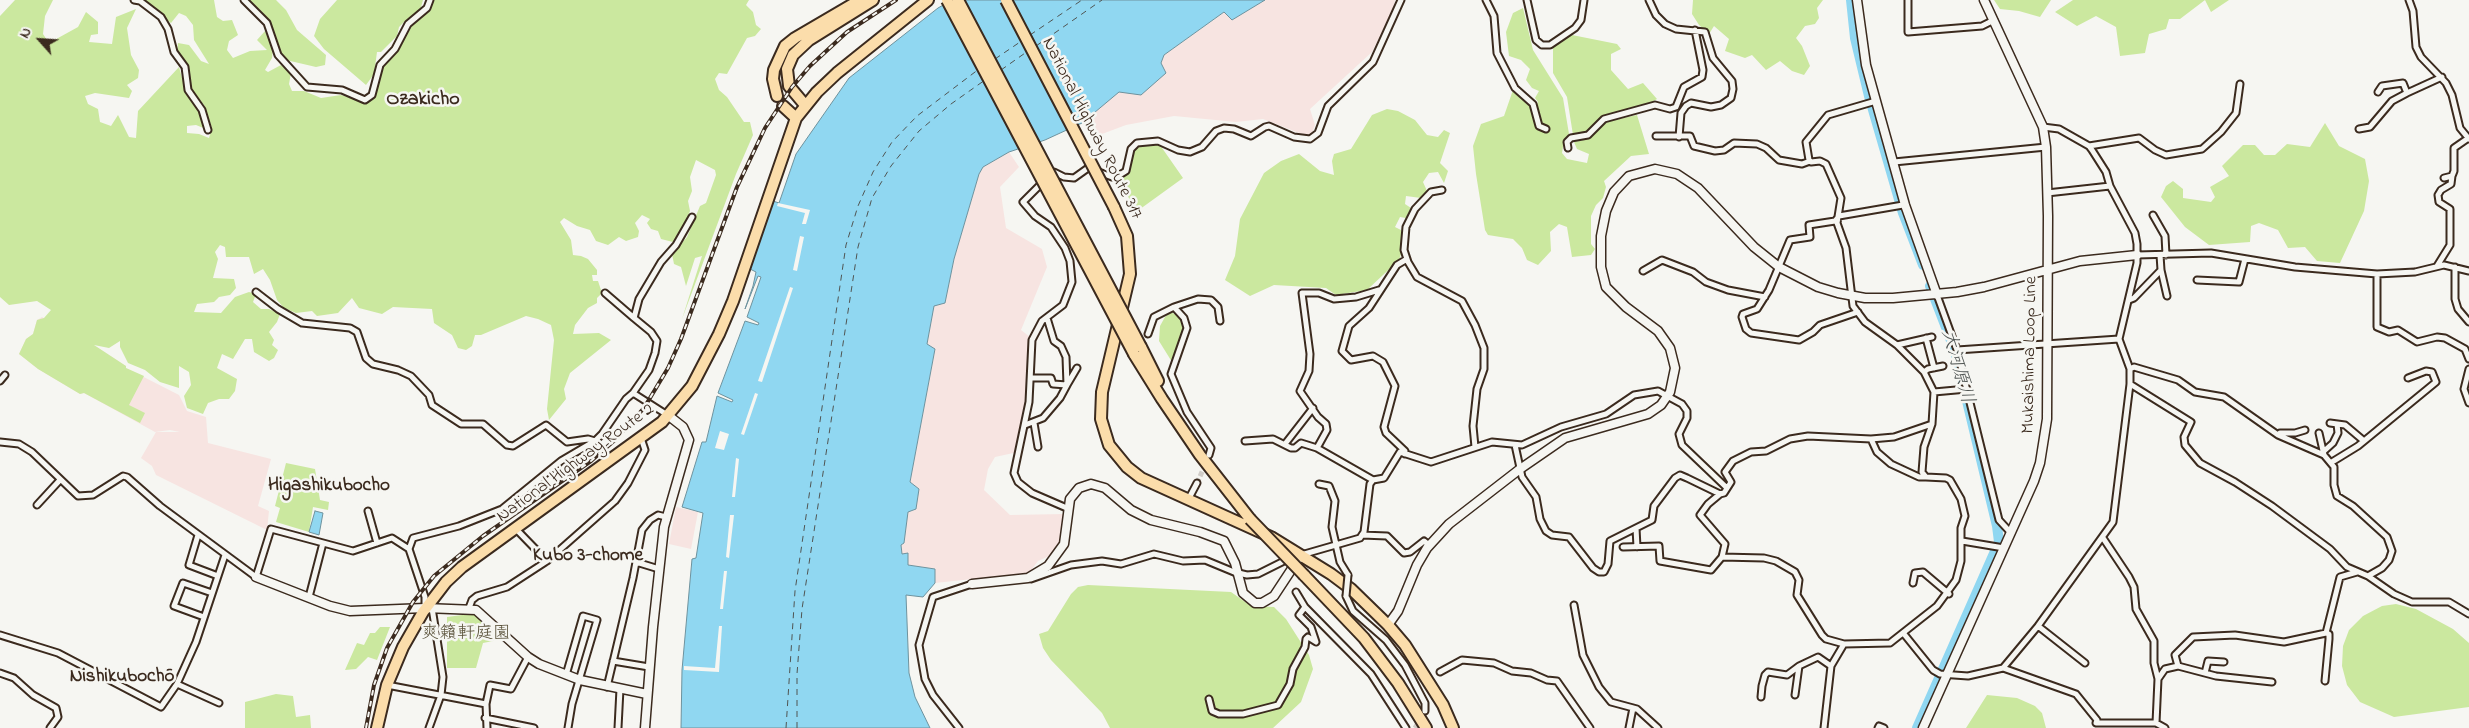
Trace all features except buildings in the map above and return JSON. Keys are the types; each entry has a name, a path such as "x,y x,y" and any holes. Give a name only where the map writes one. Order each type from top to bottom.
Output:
{"highway":[{"path":"777,96 772,79 774,70 786,46 795,38 860,0"},
{"path":"805,105 789,86 787,69 792,55 809,40 873,0"},
{"name":"National Highway Route 2","path":"377,728 387,685 403,647 446,582 462,566 516,529 669,416 692,386 719,334 796,118 805,105 843,68 928,0"},
{"path":"947,0 1138,350 1191,441 1250,519 1364,638 1398,684 1426,728"},
{"path":"958,0 1138,350"},
{"name":"National Highway Route 317","path":"1006,0 1114,207 1127,236 1130,274 1102,392 1103,429 1109,444 1127,467 1141,478 1270,537 1301,555 1351,590 1388,625 1420,668 1443,705 1453,728"},
{"path":"783,106 796,118"}],"street":[{"path":"134,0 140,2 161,17 168,29 174,52 186,67 188,90 202,110 208,130"},
{"path":"244,0 267,24 278,55 307,87 342,90 365,100 372,95 380,65 395,48 408,24 428,8 430,0"},
{"path":"1069,509 1032,493 1016,478 1015,467 1025,425 1031,378 1032,340 1039,325 1060,309 1069,294 1072,282 1070,261 1051,227 1035,216 1023,202 1054,172 1072,178 1088,168 1112,176 1118,176 1127,167 1131,149 1137,143 1158,141 1178,150 1190,152 1202,146 1213,134 1224,128 1234,129 1251,136 1264,127 1269,126 1294,137 1310,140 1318,133 1328,106 1373,62 1401,0"},
{"path":"1486,0 1494,16 1497,53 1515,88 1533,104 1539,126 1546,129"},
{"path":"1527,0 1536,40 1542,44 1550,45 1575,28 1581,20 1584,0"},
{"path":"1649,0 1656,15 1665,24 1676,29 1705,32 1713,58 1728,75 1734,89 1731,98 1721,105 1711,107 1691,103 1686,106 1681,113 1679,137"},
{"path":"1857,0 1866,65 1905,205 1957,350 1999,520 2011,533"},
{"path":"1908,0 1908,32 1982,26 1994,20"},
{"name":"Mukaishima Loop Line","path":"1923,728 1947,676 2000,547 2011,533 2034,480 2044,444 2047,419 2047,194 2046,148 2043,127 1984,0"},
{"path":"2409,0 2413,11 2416,47 2421,57 2442,78 2452,95 2460,128 2468,139 2454,148 2454,171 2451,184 2441,190 2438,195 2439,202 2450,209 2450,245 2437,266"},
{"path":"1568,148 1567,142 1571,138 1588,135 1604,119 1655,105 1670,109 1676,107 1684,87 1702,77 1704,70 1695,30"},
{"path":"2359,129 2370,127 2392,101 2442,78"},
{"path":"2378,92 2382,86 2403,83 2408,93"},
{"path":"2089,146 2139,138 2155,150 2166,155 2202,149 2221,132 2236,112 2240,84"},
{"path":"1810,161 1806,142 1828,115 1876,101"},
{"path":"2003,668 2038,626 2113,522 2130,384 2130,369 2119,338 2129,300 2137,255 2135,233 2110,186 2106,172 2089,146 2059,129 2043,127"},
{"path":"1656,136 1690,136 1694,146 1715,151 1724,150 1734,143 1757,144 1766,148 1779,160 1802,164 1810,161 1820,161 1826,164 1841,198 1837,223 1846,248 1851,296 1858,312 1864,322 1897,346 1924,372 1934,392 1932,424 1922,462 1922,472 1926,477"},
{"path":"1894,162 2046,148"},
{"path":"1388,625 1398,611 1417,565 1429,545 1444,529 1520,469 1565,438 1648,414 1661,405 1668,395 1675,368 1670,348 1658,331 1626,307 1606,287 1601,267 1601,236 1606,211 1614,192 1623,182 1639,172 1655,169 1677,174 1698,188 1754,247 1779,267 1818,287 1851,296 1894,298 1937,295 1984,287 2102,258 2137,255 2211,253 2295,267 2377,274 2415,272 2437,266 2455,267 2469,271"},
{"path":"2444,178 2452,176"},
{"path":"2047,194 2110,186"},
{"path":"1442,190 1431,192 1410,218 1403,240 1407,259 1417,277 1462,301 1475,325 1484,348 1484,369 1477,388 1473,426 1475,447"},
{"path":"1858,312 1820,325 1813,332 1799,340 1751,333 1746,329 1742,317 1743,314 1757,309 1765,297 1790,240 1810,237 1809,225 1835,221 1839,216 1900,206"},
{"path":"2153,216 2165,236 2161,270 2168,296"},
{"path":"634,318 639,299 661,262 676,245 692,217"},
{"path":"1405,454 1406,451 1386,434 1384,427 1396,386 1383,362 1373,356 1351,360 1342,351 1349,326 1369,308 1397,264 1407,259"},
{"path":"2197,280 2239,282 2245,259"},
{"path":"1643,271 1662,260 1728,290 1765,297"},
{"path":"2455,267 2455,299 2458,310 2469,322"},
{"path":"2129,300 2134,298 2161,270"},
{"path":"2377,274 2377,327 2389,332 2398,330 2417,342 2437,336 2445,338 2465,349 2469,359"},
{"path":"1317,448 1327,430 1326,424 1318,417 1300,391 1309,371 1310,354 1302,293 1319,293 1334,299 1356,297 1379,290"},
{"path":"256,292 278,309 302,322 350,328 357,332 366,358 373,364 398,370 411,376 429,395 432,405 461,424 483,424 507,445 513,446 546,425 567,442 588,439 596,441"},
{"path":"429,728 440,695 443,676 429,608 409,549 413,538 459,526 502,509 561,461 596,441 648,370 657,341 651,332 605,293"},
{"path":"1148,334 1154,317 1174,306 1198,299 1212,300 1218,307 1220,321"},
{"path":"1174,306 1184,318 1187,328 1171,374 1187,412 1211,448 1209,455"},
{"path":"1047,318 1054,341 1061,346 1066,357 1067,384"},
{"path":"1897,346 1929,338 1934,368"},
{"path":"1957,350 2119,338"},
{"path":"1924,372 1943,366"},
{"path":"2130,369 2134,367 2178,380 2195,392 2224,397 2278,435 2324,454 2332,462 2337,496 2359,511 2390,542 2392,551 2389,560 2382,568 2368,576"},
{"path":"1025,425 1043,418 1060,398 1077,368"},
{"path":"2469,369 2464,389 2469,403"},
{"path":"2332,462 2364,441 2436,382 2432,372 2426,371 2408,378"},
{"path":"0,381 5,375"},
{"path":"1031,378 1051,378 1053,384 1067,384"},
{"path":"2130,384 2191,422 2184,437 2185,445 2200,463 2235,482 2272,506 2330,549 2348,567 2368,576 2394,594 2412,602 2449,602 2469,614"},
{"path":"1934,392 1967,388"},
{"path":"1245,441 1273,439 1291,448 1301,444 1317,448 1373,480 1384,478 1400,452 1430,462 1492,442 1515,445 1531,443 1561,427 1606,414 1634,395 1658,391 1682,404 1687,411 1687,418 1679,434 1682,445 1727,488"},
{"path":"633,393 669,416 686,431 689,440 666,517 649,666 645,728"},
{"path":"1285,444 1313,408"},
{"path":"1034,423 1038,447"},
{"path":"2330,423 2345,424 2364,441"},
{"path":"1623,547 1659,546 1660,561 1712,570 1722,556 1725,544 1700,515 1708,504 1727,488 1731,482 1725,472 1733,462 1751,452 1766,451 1790,440 1808,436 1871,440 1894,437 1932,424"},
{"path":"2324,454 2338,433 2337,424"},
{"path":"2278,435 2280,433 2295,434 2305,430"},
{"path":"2318,433 2324,454"},
{"path":"469,608 472,600 477,596 507,587 547,562 615,501 628,483 645,450 640,438"},
{"path":"1722,556 1764,558 1776,561 1795,572 1799,580 1797,596 1826,639 1844,644 1881,645 1890,643 1904,634 1938,606 1949,594 1956,580 1965,516 1961,499 1950,480 1946,478 1919,477 1891,464 1877,452 1871,440"},
{"path":"0,442 19,444 32,452 78,496 92,494 123,476 127,477 160,506 256,577 350,611 469,608 478,611 528,657 580,680 647,694"},
{"path":"1515,445 1520,469 1536,497 1540,519 1546,531 1552,535 1565,536 1574,540 1593,568 1599,572 1604,572 1608,564 1610,541 1652,520 1654,506 1675,478 1680,476 1687,478 1720,494"},
{"path":"37,505 60,480"},
{"path":"1362,535 1370,484 1373,480"},
{"path":"1188,500 1197,483"},
{"path":"1028,578 1048,566 1060,551 1066,538 1070,499 1079,488 1091,484 1105,488 1131,510 1151,520 1200,532 1224,541 1231,551 1244,593 1255,603 1262,603 1274,596 1301,555"},
{"path":"1319,484 1329,486 1335,501 1332,527 1340,562 1348,575 1346,596 1353,611 1386,640 1405,664 1425,704 1425,711"},
{"path":"368,512 377,543"},
{"path":"607,687 642,530 650,520 658,516 666,517"},
{"path":"1636,528 1637,547"},
{"path":"256,577 271,529 353,551 392,538 409,549"},
{"path":"516,529 547,562"},
{"path":"198,535 189,565 218,576"},
{"path":"959,728 933,695 925,679 919,645 933,597 972,584 1032,579 1070,564 1102,561 1121,564 1154,554 1184,561 1205,560 1238,572 1258,574 1282,561 1336,543 1360,538 1362,535 1387,536 1404,553 1410,552 1424,541 1429,545"},
{"path":"2103,538 2134,587 2136,609 2154,641 2154,663 2158,679 2156,723"},
{"path":"1962,541 2000,547"},
{"path":"309,597 323,543"},
{"path":"0,635 58,653 158,707 163,706 177,684 196,642 225,555"},
{"path":"636,562 659,569"},
{"path":"1913,583 1916,573 1923,572 1949,594"},
{"path":"2326,633 2340,577 2358,572"},
{"path":"204,617 174,606 184,583 212,594"},
{"path":"1296,592 1305,606 1371,674 1406,728"},
{"path":"1574,605 1583,655 1599,687 1612,702 1633,708 1645,715 1658,728"},
{"path":"1209,699 1212,711 1219,714 1243,714 1278,705 1290,684 1292,669 1306,647 1306,639 1308,637 1316,642 1310,627 1298,615 1305,606"},
{"path":"566,675 583,616 597,620 572,704 568,728"},
{"path":"2038,626 2084,663"},
{"path":"2178,666 2175,655 2193,637 2235,635 2284,642 2326,633"},
{"path":"2325,681 2329,639 2329,634 2326,633"},
{"path":"1904,634 1933,670 1947,676 1968,676 2003,668 2076,694 2097,720 2096,726 2156,723 2165,728"},
{"path":"1824,728 1831,666 1844,644"},
{"path":"487,728 485,718 486,704 490,686 511,689 528,657"},
{"path":"1761,696 1765,675 1768,672 1787,675 1799,666 1818,657 1831,666"},
{"path":"1440,672 1462,660 1494,663 1512,671 1531,673 1547,680 1557,681 1590,728"},
{"path":"613,661 649,666"},
{"path":"2206,673 2208,661 2224,662"},
{"path":"1795,695 1799,666"},
{"path":"2158,679 2165,669 2178,666 2206,673 2272,682"},
{"path":"0,673 14,678 33,695 56,708 58,717 50,728"},
{"path":"177,684 218,703"},
{"path":"387,685 486,704"},
{"path":"618,728 620,689"},
{"path":"1629,728 1633,708"},
{"path":"485,718 515,726 534,728"},
{"path":"1878,728 1879,726 1884,728"}],"shaded area":[{"path":"1265,0 1395,0 1393,10 1372,52 1310,109 1315,125 1312,133 1307,136 1263,119 1236,122 1174,116 1126,125 1094,137 1085,121 1119,91 1161,63 1164,55 1225,12 1232,20"},
{"path":"1009,152 1019,167 1000,187 1006,228 1042,249 1047,267 1021,330 1030,337 1025,416 1018,452 995,457 988,469 984,490 1010,515 1065,514 1062,540 1056,553 1038,561 1029,573 935,583 935,569 908,565 908,554 902,554 901,545 904,543 908,512 916,509 919,489 910,482 935,350 927,345 934,306 945,303 954,259 979,174 983,167"},
{"path":"42,317 95,346 126,366 126,368 179,395 187,411 206,417 208,443 271,459 258,506 269,511 267,530 156,475 152,466 141,458 156,432 180,432 170,430 155,432 84,393 80,394 38,369 19,354 26,339 33,334 37,320"},
{"path":"676,507 698,512 691,549 669,544"}],"green space":[{"path":"15,0 53,0 45,16 43,34 49,43 78,27 86,12 98,22 98,34 91,35 89,42 112,44 116,17 136,9 127,28 131,55 139,70 138,78 127,85 132,91 129,98 95,93 85,96 88,104 98,109 100,122 111,126 118,115 129,137 136,138 138,111 179,67 186,92 199,108 206,129 196,125 187,126 187,133 199,134 209,138 212,128 204,105 191,89 188,66 177,52 178,43 189,45 201,61 209,64 194,40 193,25 186,16 179,13 171,23 141,0 214,0 217,17 223,21 232,20 238,35 229,41 227,50 233,58 250,51 267,50 257,40 265,31 273,49 272,58 265,70 268,72 281,65 291,73 289,84 292,91 304,91 321,98 341,95 365,102 374,96 381,66 409,25 432,0 749,0 746,5 753,12 756,25 761,29 755,36 747,38 727,74 719,73 715,79 719,90 727,97 744,122 750,122 753,135 736,174 682,319 702,256 695,258 686,286 681,267 674,264 672,254 687,237 700,206 706,203 716,175 715,170 696,160 690,177 692,191 688,201 690,211 683,229 673,242 661,239 658,231 651,229 647,223 650,219 642,215 635,223 639,231 638,237 626,241 619,237 608,245 596,241 590,230 577,226 564,218 560,222 571,240 573,255 588,259 597,270 597,275 592,275 593,281 598,281 602,293 597,298 597,303 588,308 575,325 573,334 599,333 611,340 570,373 564,389 566,399 549,420 547,409 554,340 551,325 526,316 481,335 475,335 472,346 466,350 458,348 452,335 434,323 432,309 393,307 382,314 359,308 352,298 338,313 317,316 312,311 296,313 284,308 277,300 270,280 263,269 254,274 249,257 226,257 225,247 220,245 215,252 218,259 213,278 234,279 236,288 230,295 219,297 214,302 197,304 194,312 221,313 235,297 249,292 256,294 253,302 261,309 269,309 280,314 277,322 269,332 274,340 272,345 278,350 274,358 269,361 254,352 252,339 245,339 233,359 222,354 217,368 237,379 235,391 229,399 219,399 208,403 203,414 187,408 184,396 191,385 189,372 179,366 179,388 160,382 145,370 128,363 120,347 120,341 109,348 94,345 126,366 126,368 144,376 129,405 145,413 140,423 84,393 80,394 38,369 19,354 26,339 33,334 37,320 44,318 51,310 37,301 9,305 0,297 0,16"},
{"path":"248,0 276,0 286,10 297,30 326,55 325,65 316,67 286,60 280,55 273,28 262,12"},
{"path":"337,0 423,0 420,11 404,22 399,27 397,36 381,52 377,52 374,74 366,85 324,49 314,36 320,19"},
{"path":"1693,0 1823,0 1817,8 1819,18 1815,24 1805,26 1796,38 1802,46 1810,66 1804,75 1792,71 1780,61 1766,70 1752,55 1745,58 1725,51 1729,39 1714,26 1709,34 1699,25 1692,14"},
{"path":"1994,0 2051,0 2040,17 2019,11 2000,9"},
{"path":"2073,0 2205,0 2180,19 2169,19 2166,29 2149,34 2145,53 2120,56 2116,27 2096,16 2077,26 2055,12"},
{"path":"2205,0 2229,0 2211,12"},
{"path":"1523,8 1533,50 1563,98 1569,134 1564,140 1562,153 1567,159 1587,163 1589,154 1577,149 1574,142 1587,139 1599,127 1610,121 1637,115 1649,154 1631,156 1604,181 1606,187 1603,198 1596,205 1591,216 1591,244 1595,249 1591,255 1572,257 1567,227 1559,224 1550,232 1551,251 1538,265 1527,260 1522,248 1513,239 1488,235 1485,230 1473,146 1481,124 1504,116 1513,90 1536,107 1538,102 1535,98 1539,91 1532,88 1526,80 1530,69 1521,60 1509,56 1506,32 1513,13"},
{"path":"1572,35 1617,44 1621,49 1611,54 1611,70 1628,89 1643,83 1657,99 1646,105 1608,114 1600,118 1587,133 1573,135 1567,97 1553,73 1553,46"},
{"path":"1387,109 1398,111 1415,120 1427,135 1438,137 1444,130 1450,133 1440,163 1448,171 1444,183 1438,172 1429,173 1423,182 1427,191 1421,198 1406,196 1405,204 1411,208 1406,218 1400,217 1395,227 1401,230 1401,254 1399,260 1367,290 1336,295 1326,288 1274,285 1250,296 1225,280 1235,256 1240,219 1264,173 1281,161 1299,154 1320,171 1334,175 1332,161 1334,154 1351,149 1372,115"},
{"path":"2325,123 2339,146 2365,159 2369,181 2364,211 2340,263 2317,261 2305,247 2288,248 2278,230 2259,223 2251,226 2250,242 2209,245 2185,227 2161,197 2166,186 2173,181 2183,189 2183,198 2211,202 2215,197 2210,187 2229,176 2222,166 2243,145 2255,145 2264,155 2275,155 2287,144 2310,147"},
{"path":"1142,141 1160,145 1183,178 1136,212 1120,181 1130,156"},
{"path":"1171,312 1181,318 1184,328 1172,362 1159,341 1160,326 1165,317"},
{"path":"286,463 315,469 320,500 329,502 328,510 313,507 309,532 276,522 280,508 275,506"},
{"path":"1088,585 1231,592 1251,606 1274,607 1286,619 1309,655 1313,669 1301,702 1273,728 1110,728 1102,713 1051,660 1043,648 1039,634 1048,631 1071,594 1078,587"},
{"path":"2396,604 2416,609 2453,629 2469,643 2469,707 2394,717 2360,702 2347,685 2342,666 2343,646 2349,630 2363,616 2382,606"},
{"name":"爽籟軒庭園","path":"477,613 503,639 483,643 476,668 447,668 447,617"},
{"path":"380,627 390,627 377,660 368,657 356,669 345,670 357,643 364,645 370,633 375,633"},
{"path":"276,694 293,696 296,717 310,715 311,728 245,728 245,702"},
{"path":"1987,695 2017,698 2035,706 2042,713 2046,728 1966,728"}],"water":[{"path":"952,0 1265,0 1232,20 1224,12 1164,55 1161,63 1166,73 1141,95 1119,92 1082,123 1045,140 1009,152 983,167 979,174 954,259 945,303 934,306 927,344 935,349 910,482 919,489 916,509 908,512 904,543 901,545 902,554 908,553 908,565 935,569 935,583 923,597 906,595 909,673 915,697 930,728 681,728 682,670 692,559 696,558 703,513 682,507 702,442 706,442 717,396 732,402 733,400 718,393 745,321 758,325 759,323 747,317 761,277 758,276 745,309 756,272 750,269 773,201 779,203 796,154 849,78 938,8"},
{"path":"315,511 323,513 319,535 309,532"}],"pier":[{"path":"778,203 810,210 806,224 802,224 805,213 777,206"},
{"path":"800,236 804,237 797,271 793,270"},
{"path":"790,287 793,288 762,382 758,381"},
{"path":"755,393 758,394 744,435 741,434"},
{"path":"720,431 729,434 724,450 715,448"},
{"path":"736,458 739,459 735,497 732,497"},
{"path":"730,515 734,515 729,558 726,557"},
{"path":"724,571 727,571 723,609 720,609"},
{"path":"719,626 722,626 719,672 684,670 684,666 715,668"}],"waterway":[{"name":"大河原川","path":"1851,0 1855,38 1869,96 1903,213 1923,265"},
{"name":"大河原川","path":"1917,728 1999,542 1997,526 1955,351 1930,286"}],"ferry route":[{"path":"1030,35 1082,0"},
{"path":"1036,46 1102,0"},
{"path":"995,59 1023,40"},
{"path":"1001,70 1028,51"},
{"path":"786,728 795,591 846,245 858,206 873,172 892,142 917,116 979,69"},
{"path":"797,728 797,674 802,609 858,247 872,198 891,166 919,131 951,104 985,80"}],"tunnel":[{"path":"1197,483 1206,463"},
{"path":"1415,728 1421,718"}],"railway":[{"path":"366,728 374,685 387,648 413,602 434,576 483,536 591,461 616,439 644,408 668,368 681,339 737,187 765,128 792,87 810,66 847,32 896,0"}],"district":[{"name":"Ozakicho","path":"423,101"},
{"name":"Higashikubocho","path":"329,487"},
{"name":"Kubo 3-chome","path":"588,557"},
{"name":"Nishikubochō","path":"122,678"}]}
